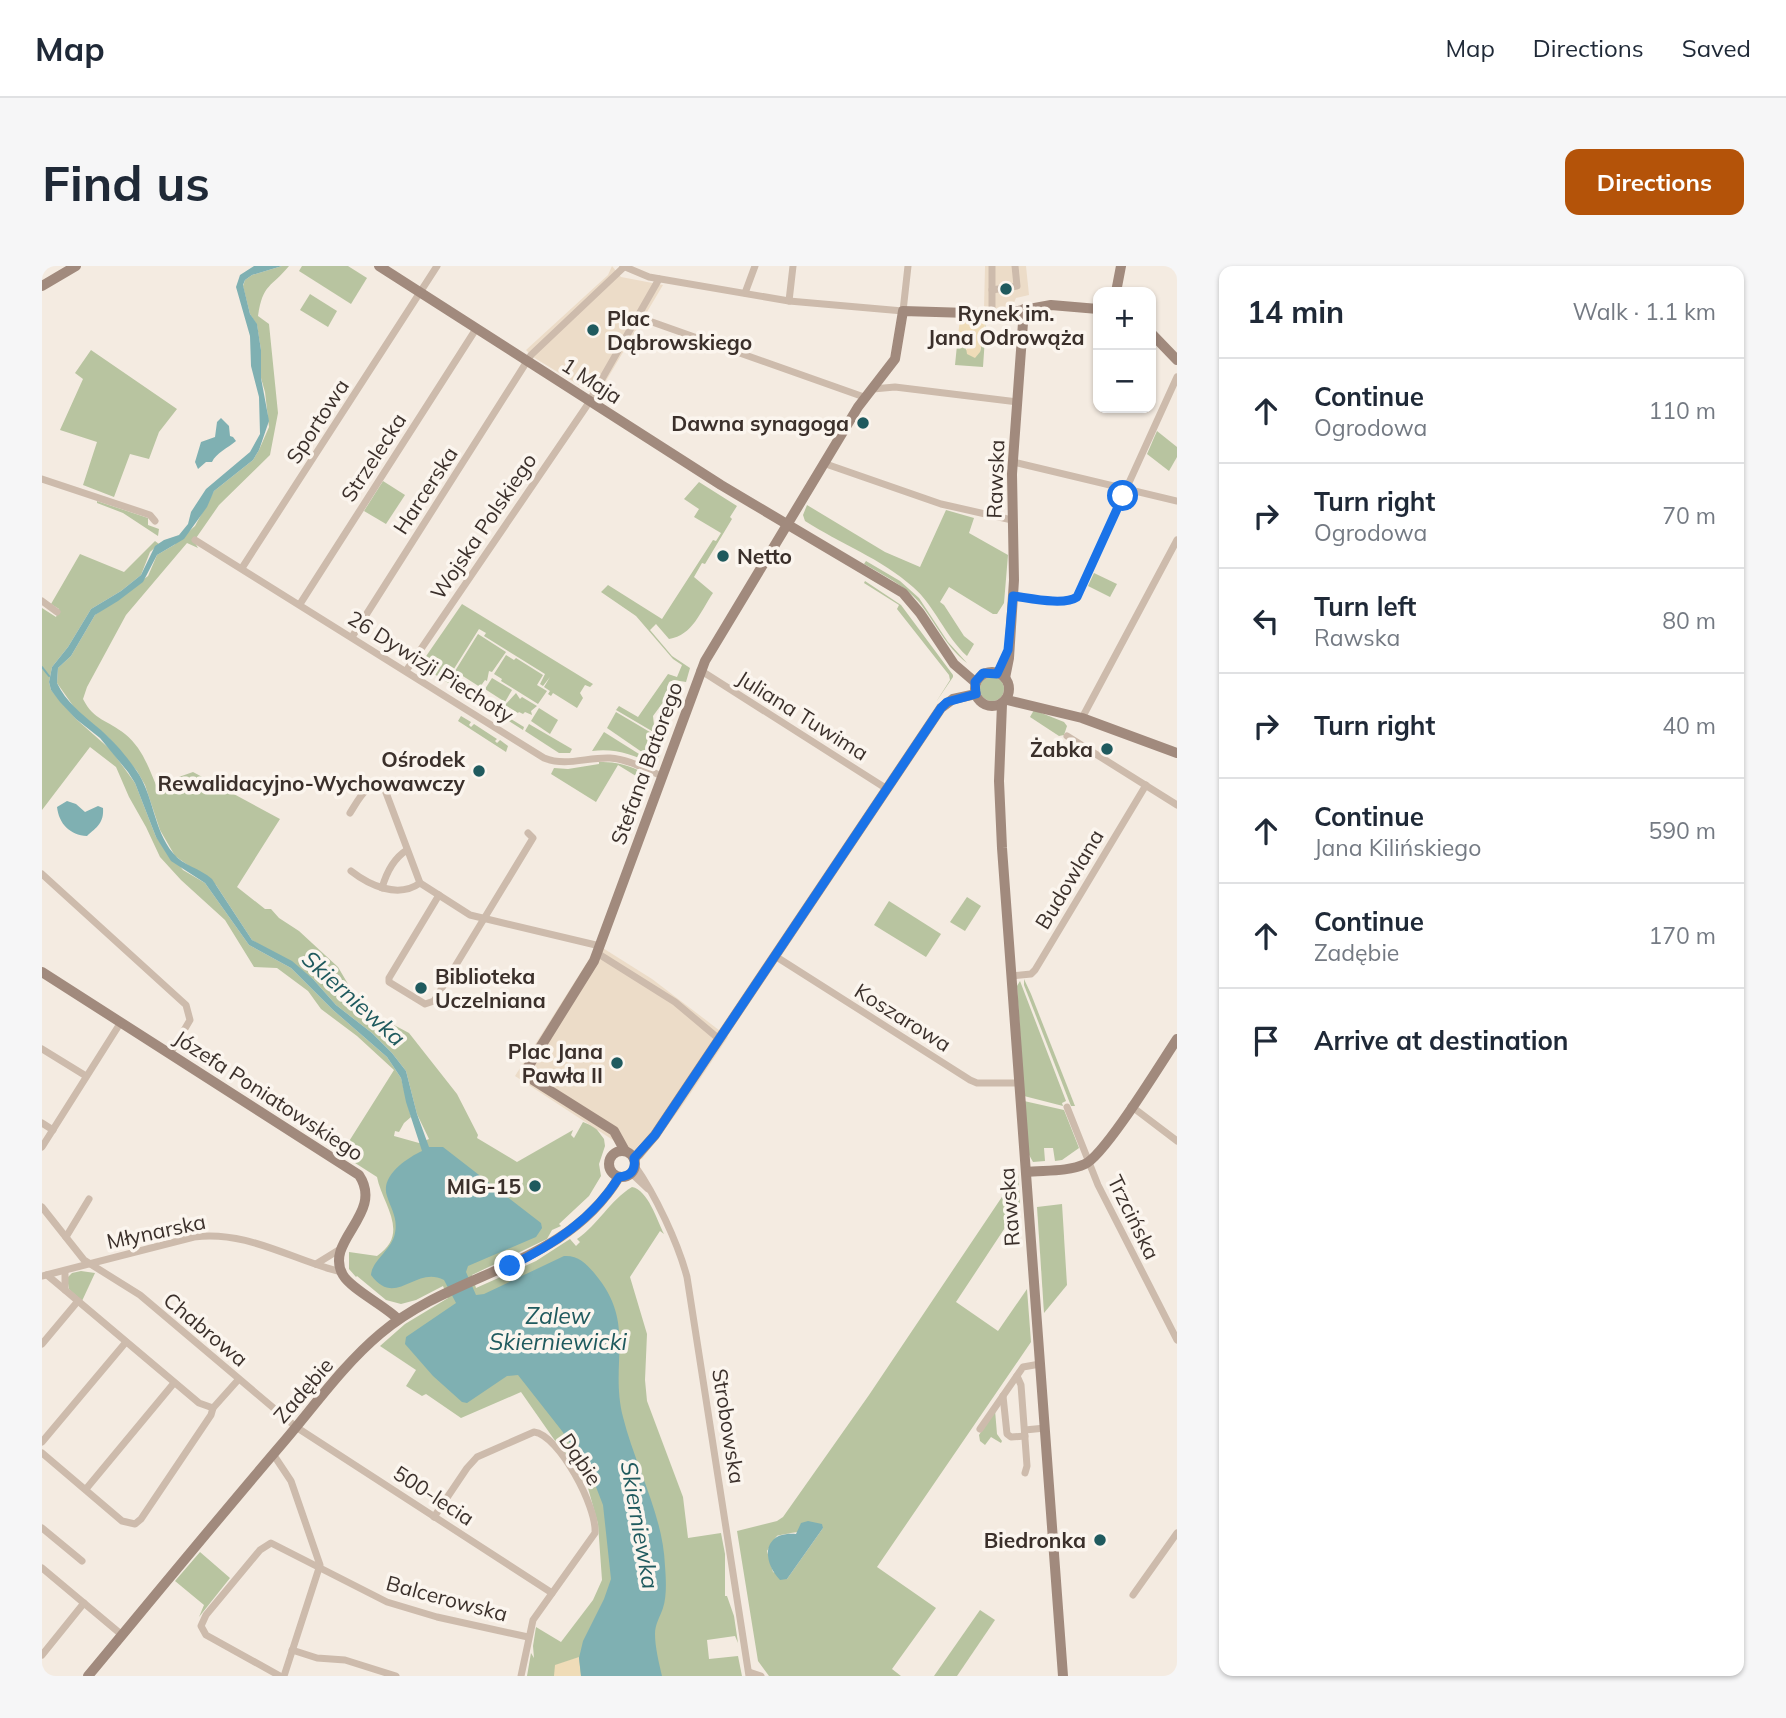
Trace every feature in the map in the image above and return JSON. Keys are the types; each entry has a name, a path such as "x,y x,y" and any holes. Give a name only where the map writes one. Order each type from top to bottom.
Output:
{"street":[{"path":"42,286 76,266"},
{"name":"1 Maja","path":"379,266 723,486 903,593 948,654 978,678"},
{"name":"Sportowa","path":"242,568 437,266"},
{"path":"745,292 755,266"},
{"path":"789,301 793,266"},
{"name":"Stefana Batorego","path":"620,1152 606,1127 530,1077 530,1063 599,950 701,670 787,523 827,464 865,395 896,356 908,266"},
{"path":"992,266 992,314"},
{"path":"992,290 1017,286 1015,266"},
{"path":"1119,287 1121,266"},
{"path":"527,361 623,267 636,269 659,279 789,301 903,312 992,314 1051,305 1093,309"},
{"path":"590,401 659,279"},
{"name":"Rawska","path":"1001,676 1009,658 1013,596 1013,463 1024,309"},
{"path":"638,317 865,395 877,387 895,387 1018,402"},
{"name":"Strzelecka","path":"300,604 476,329"},
{"path":"1156,338 1177,360"},
{"name":"Harcerska","path":"352,637 527,361"},
{"path":"888,368 887,377 895,387"},
{"path":"1013,596 1063,601 1072,601 1077,597 1177,377"},
{"name":"Wojska Polskiego","path":"406,671 590,401"},
{"path":"1013,463 1177,501"},
{"path":"827,464 942,504 1013,520"},
{"path":"42,479 150,515 155,521"},
{"name":"26 Dywizji Piechoty","path":"195,540 549,760 564,762 614,758 662,776"},
{"path":"1082,718 1177,540"},
{"path":"42,601 57,612"},
{"name":"Juliana Tuwima","path":"701,670 887,789"},
{"path":"1003,700 1001,676 989,672 978,678 976,694 981,700 1003,700 1051,709 1177,753"},
{"path":"616,1175 633,1166 655,1135 944,704 976,694"},
{"name":"Rawska","path":"1003,700 999,789 1063,1676"},
{"path":"1067,736 1177,805"},
{"name":"Budowlana","path":"1012,976 1034,972 1146,785"},
{"path":"350,813 365,790 382,787 420,883 469,914 599,950 675,1002 719,1039"},
{"path":"439,895 388,978 389,982 421,1003 428,1004 434,1000 533,838 528,833"},
{"path":"382,888 397,859 407,850"},
{"path":"351,871 371,885 382,888 411,888 420,883"},
{"path":"42,874 186,1005 190,1020 170,1054"},
{"name":"Koszarowa","path":"775,956 970,1080 977,1083 1020,1083"},
{"name":"Józefa Poniatowskiego","path":"42,972 359,1175 366,1188 366,1203 342,1248 339,1262 341,1272"},
{"path":"42,1147 121,1022"},
{"path":"1026,1172 1078,1167 1089,1162 1103,1148 1177,1039"},
{"path":"42,1049 86,1076"},
{"path":"1131,1106 1177,1141"},
{"name":"Trzcińska","path":"1067,1107 1089,1162 1140,1271 1177,1340"},
{"path":"42,1123 53,1130"},
{"path":"620,1152 633,1166"},
{"name":"Zadębie","path":"88,1676 273,1454 368,1345 398,1320 446,1292 510,1266 550,1245 585,1218 604,1197 604,1190 616,1175 608,1164 611,1156 620,1152"},
{"name":"Strobowska","path":"633,1166 647,1182 679,1251 688,1278 749,1674"},
{"path":"66,1237 89,1199"},
{"name":"Chabrowa","path":"42,1206 89,1264 139,1296 296,1427"},
{"name":"Młynarska","path":"44,1275 183,1239 219,1235 264,1245 341,1272"},
{"path":"316,1264 342,1248"},
{"path":"65,1271 65,1290"},
{"path":"341,1272 347,1280 398,1320"},
{"path":"44,1275 199,1403 213,1408"},
{"path":"42,1344 78,1301"},
{"path":"42,1443 126,1342"},
{"path":"980,1429 1025,1366 1040,1364"},
{"path":"1017,1376 1021,1383 1027,1468 1025,1473"},
{"path":"42,1453 122,1521 131,1524 141,1519 211,1415 213,1408 239,1380"},
{"path":"86,1489 174,1383"},
{"path":"1003,1396 1007,1434 1012,1437 1045,1427"},
{"name":"500-lecia","path":"296,1427 552,1593"},
{"name":"Dąbie","path":"435,1517 477,1457 529,1433 543,1435 576,1475 585,1491 595,1527 592,1539 552,1593"},
{"path":"273,1454 291,1481 320,1568 282,1676"},
{"path":"42,1528 82,1561"},
{"path":"1133,1595 1177,1533"},
{"name":"Balcerowska","path":"282,1676 206,1635 201,1629 203,1619 268,1544 280,1545 372,1596 400,1607 528,1637"},
{"path":"42,1568 122,1635"},
{"path":"521,1676 533,1620 552,1593"},
{"path":"42,1655 84,1603"},
{"path":"292,1650 317,1658 345,1660 396,1676"},
{"path":"749,1674 761,1676"}],"green space":[{"path":"289,266 265,291 258,316 269,324 278,413 270,455 219,505 194,541 198,548 187,543 126,615 83,699 92,712 119,729 136,745 156,785 193,772 280,819 237,887 299,931 338,967 355,996 377,1016 409,1033 457,1094 478,1135 477,1138 517,1162 573,1130 571,1135 574,1138 583,1122 595,1127 604,1139 605,1146 599,1164 601,1176 589,1196 559,1224 561,1226 552,1230 547,1239 472,1275 476,1288 536,1261 570,1239 576,1246 580,1242 577,1239 632,1187 638,1189 647,1199 664,1234 660,1231 630,1277 647,1334 647,1401 683,1497 688,1538 721,1533 725,1554 725,1596 734,1616 738,1643 735,1636 707,1640 709,1659 738,1656 742,1676 527,1676 531,1653 534,1658 536,1627 561,1642 593,1600 602,1580 598,1524 588,1488 521,1392 461,1418 426,1394 422,1396 406,1386 416,1370 380,1346 405,1324 448,1298 443,1286 416,1300 401,1304 386,1300 349,1269 349,1252 377,1256 392,1238 392,1218 377,1177 341,1154 394,1070 357,1036 321,1009 308,991 277,968 254,967 225,920 160,857 116,767 90,747 42,810 42,608 56,617 59,609 51,604 80,554 124,572 155,541 159,544 150,552 141,575 91,609 68,647 52,667 49,682 51,690 76,719 111,750 135,783 156,837 183,870 205,883 249,945 291,968 333,1010 387,1057 401,1078 411,1117 399,1132 395,1131 394,1136 419,1143 429,1139 417,1114 406,1071 392,1053 372,1033 336,1005 313,979 252,940 216,885 175,856 160,830 145,785 137,771 109,738 76,710 57,683 58,668 71,656 95,615 148,576 157,555 174,545 195,526 214,491 253,460 259,450 269,427 261,378 261,350 257,325 250,314 243,286 245,280 252,275"},
{"path":"302,266 348,266 367,278 351,304 299,271"},
{"path":"310,294 337,311 328,327 300,310"},
{"path":"986,323 983,367 955,365 958,335 963,336 966,350 980,352"},
{"path":"91,350 177,409 159,432 149,459 130,454 114,497 83,485 97,442 60,430 83,379 75,373"},
{"path":"1157,431 1177,447 1177,457 1169,471 1147,454"},
{"path":"383,481 405,495 386,524 364,511"},
{"path":"699,482 737,506 705,564 702,563 694,577 713,593 695,622 684,633 669,639 656,624 650,630 672,656 690,668 686,682 669,682 664,701 653,716 654,725 668,733 657,762 654,759 662,737 616,710 619,706 638,717 668,674 677,677 682,665 673,659 636,616 601,592 608,585 662,619 713,540 716,541 721,533 694,517 699,509 684,499"},
{"path":"97,501 148,518 148,525 159,529 158,536 123,513"},
{"path":"807,505 885,552 920,567 946,510 974,518 969,533 1008,555 1004,603 997,614 993,614 949,587 940,602 964,636 974,644 967,656 913,587 874,560 805,521 803,515"},
{"path":"866,561 900,581 919,598 948,642 967,663 953,649 941,634 919,602 907,590 864,564"},
{"path":"1094,573 1117,584 1110,597 1088,586"},
{"path":"865,581 901,605 953,675 953,677 936,702 950,680 949,675 897,609 899,605 864,583"},
{"path":"462,604 593,684 590,687 585,685 580,693 583,698 577,708 553,693 551,696 548,694 550,691 544,687 550,677 543,686 540,684 545,674 484,636 486,633 479,629 452,672 480,692 475,700 420,665"},
{"path":"478,634 506,652 492,672 489,671 487,681 480,687 455,671"},
{"path":"506,655 514,660 516,658 543,675 537,685 547,691 538,704 494,674"},
{"path":"992,677 1003,684 1004,689 997,700 992,701 981,694 980,689 987,678"},
{"path":"492,678 512,690 505,702 485,689"},
{"path":"516,693 520,699 522,697 537,706 531,711 532,715 518,713 505,705"},
{"path":"481,695 514,714 511,719 524,727 523,730 477,701"},
{"path":"539,708 558,720 550,734 531,721"},
{"path":"1034,710 1064,722 1067,726 1064,735 1059,736 1030,717"},
{"path":"616,712 660,738 652,759 607,728"},
{"path":"461,716 471,722 471,727 474,724 497,739 497,743 500,740 508,746 506,752 458,721"},
{"path":"529,724 572,749 570,753 559,753 525,731"},
{"path":"604,732 655,765 625,753 592,751"},
{"path":"599,762 619,764 643,772 649,775 649,784 618,765 596,802 551,774 554,768 568,769"},
{"path":"967,897 981,906 965,931 950,922"},
{"path":"889,901 941,934 926,957 874,925"},
{"path":"1024,979 1031,994 1075,1106 1071,1106"},
{"path":"1020,981 1066,1101 1062,1103 1063,1106 1024,1096 1017,986"},
{"path":"1024,1101 1064,1110 1079,1148 1062,1160 1055,1161 1053,1148 1044,1148 1045,1161 1033,1162 1028,1153"},
{"path":"1018,1173 1020,1205 956,1302 998,1331 1027,1289 1031,1342 877,1567 936,1608 892,1669 901,1676 769,1676 758,1661 737,1531 783,1517 869,1395","holes":["823,1528 787,1579 773,1572 767,1551 774,1539 780,1535"]},
{"path":"1062,1204 1067,1285 1044,1313 1037,1207"},
{"path":"72,1273 95,1273 82,1301 69,1289 67,1278"},
{"path":"995,1410 997,1434 1002,1441 1001,1443 991,1437 985,1445 980,1441 979,1435"},
{"path":"200,1552 230,1578 199,1617 204,1605 175,1581"},
{"path":"980,1610 995,1620 957,1676 934,1676"}],"sand":[{"path":"986,319 980,352 975,358 967,354 965,341 958,335 960,320"},
{"path":"579,1657 581,1676 554,1676 555,1665"}],"shaded area":[{"name":"Plac Dąbrowskiego","path":"612,266 621,277 663,285 597,396 526,350 608,275"},
{"name":"Rynek im. Jana Odrowąża","path":"985,266 1026,266 1029,295 1016,298 1008,308 984,309"},
{"name":"Plac Jana Pawła II","path":"598,945 652,979 728,1037 682,1106 642,1159 515,1076"}],"water":[{"name":"Zalew Skierniewicki","path":"254,266 282,266 252,275 243,285 250,314 257,324 261,378 269,421 259,450 253,460 214,491 207,507 184,539 157,555 143,582 95,615 71,656 58,668 57,683 69,702 112,741 136,770 147,790 161,833 173,853 212,879 252,940 292,961 313,979 336,1005 372,1033 392,1053 406,1071 429,1147 443,1147 541,1223 542,1228 536,1237 468,1266 466,1272 476,1295 484,1294 564,1256 574,1257 585,1264 608,1292 619,1327 619,1378 623,1417 654,1509 663,1547 666,1593 655,1634 662,1676 581,1676 579,1658 583,1641 611,1579 603,1505 591,1474 562,1431 518,1375 507,1376 467,1403 462,1402 433,1376 405,1344 406,1337 456,1303 444,1280 424,1278 397,1288 389,1288 371,1275 375,1264 390,1245 396,1228 387,1196 387,1182 402,1163 422,1151 401,1078 387,1057 333,1010 291,968 249,945 205,883 171,861 156,837 128,772 100,738 76,719 51,690 49,682 52,667 68,647 91,609 141,575 155,546 179,535 188,524 191,512 206,489 250,452 260,434 259,397 251,366 250,336 236,287 240,275"},
{"path":"221,418 229,426 230,436 236,441 219,453 212,462 206,462 198,469 195,462 201,442 215,437 217,422"},
{"path":"67,801 76,804 85,812 98,806 103,808 101,821 87,836 71,831 63,823 57,807"},
{"path":"808,1521 822,1524 823,1528 787,1579 780,1580 770,1564 768,1548 777,1537 796,1534 801,1523"}],"waterway":[{"path":"42,667 49,676"}],"place":[{"name":"Rynek im. Jana Odrowąża","path":"1006,289"},
{"name":"Plac Dąbrowskiego","path":"593,330"},
{"name":"Dawna synagoga","path":"863,423"},
{"name":"Netto","path":"723,556"},
{"name":"Żabka","path":"1107,749"},
{"name":"Ośrodek Rewalidacyjno-Wychowawczy","path":"479,771"},
{"name":"Biblioteka Uczelniana","path":"421,988"},
{"name":"Plac Jana Pawła II","path":"617,1063"},
{"name":"MIG-15","path":"535,1186"},
{"name":"Biedronka","path":"1100,1540"}],"route":[{"path":"510,1266 569,1232 591,1213 619,1177 632,1172 635,1166 634,1158 655,1135 941,708 953,699 976,694 975,682 983,673 997,674 1008,650 1013,596 1075,600 1123,496"}],"water label":[{"name":"Skierniewka","path":"354,998"},
{"name":"Skierniewka","path":"640,1525"}]}
